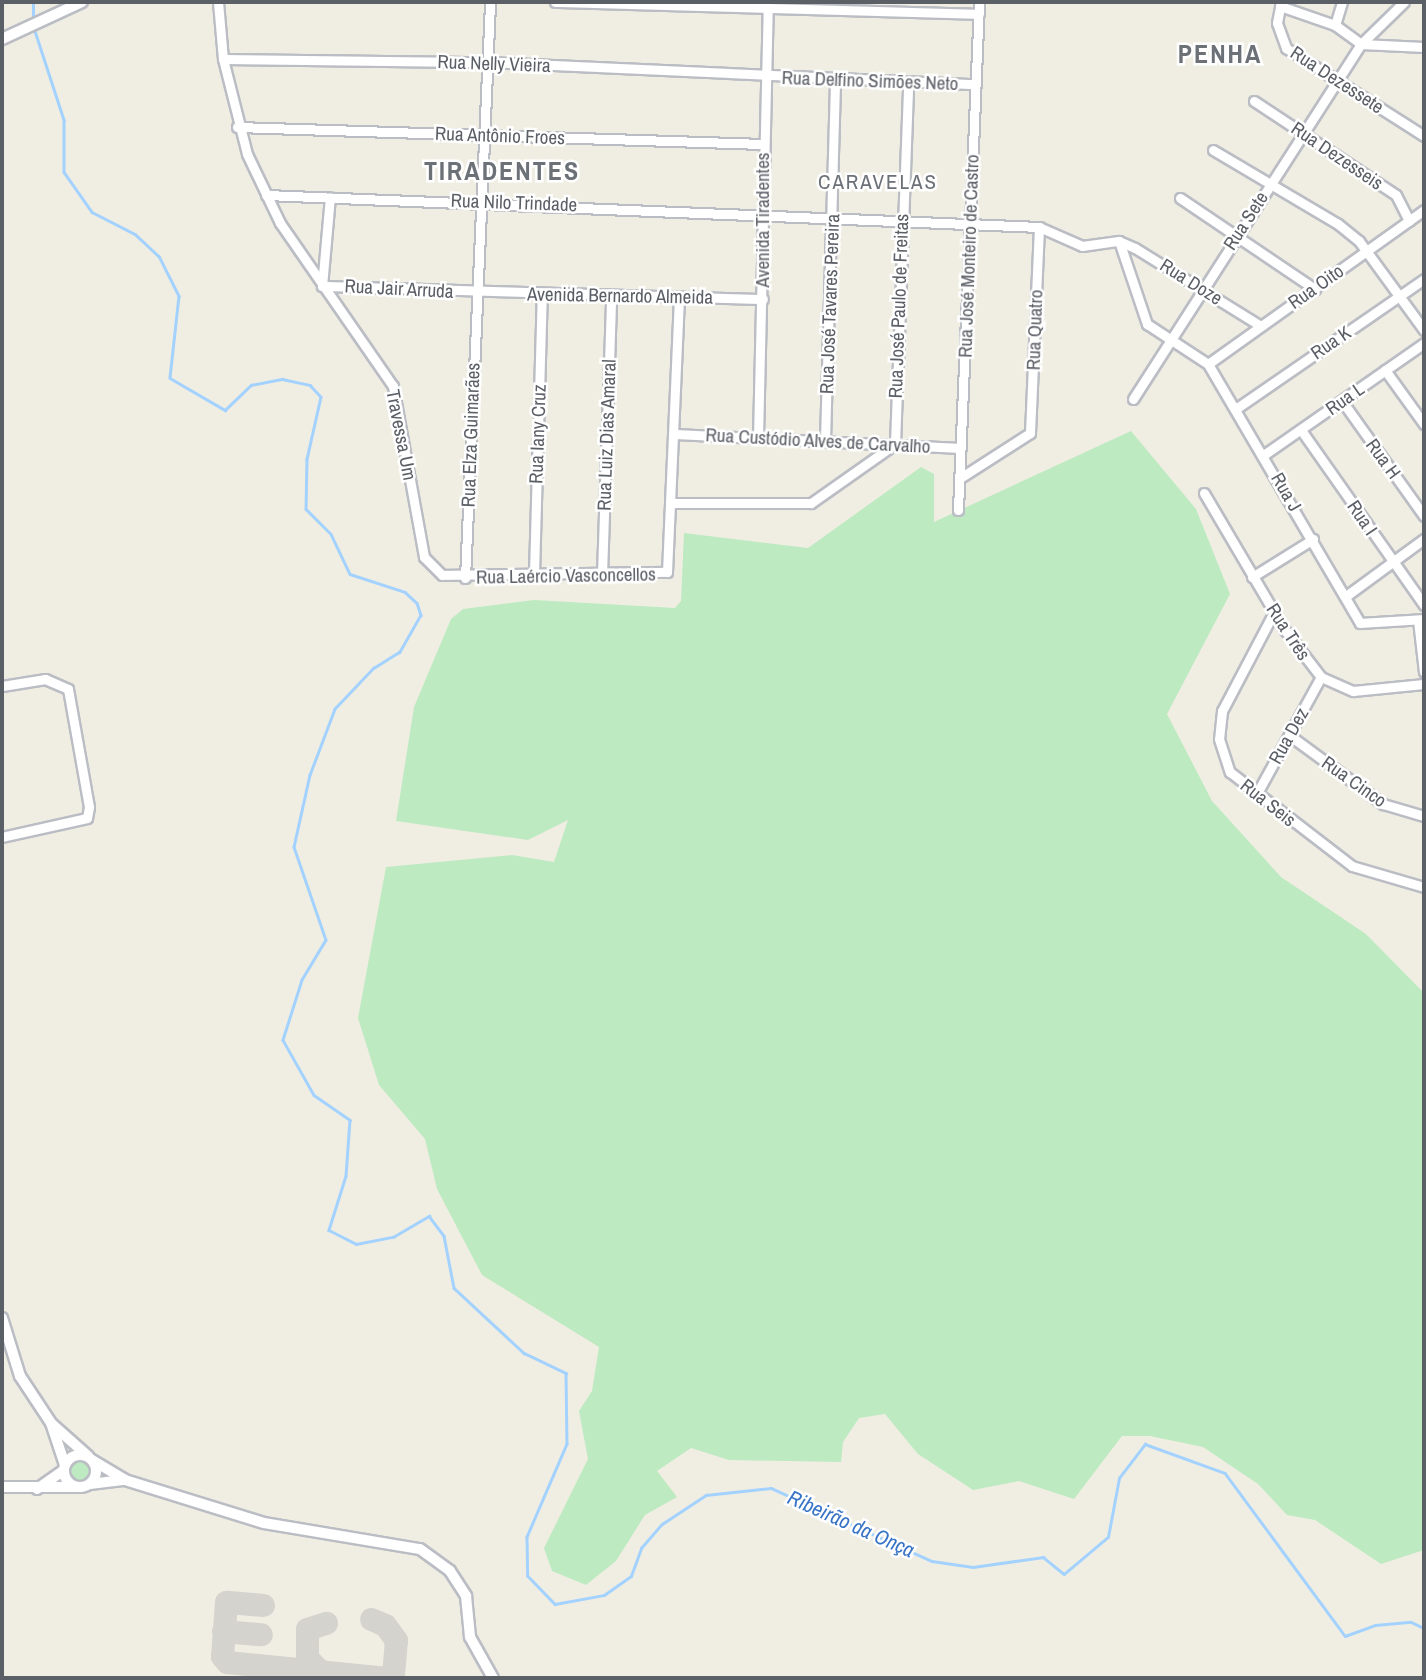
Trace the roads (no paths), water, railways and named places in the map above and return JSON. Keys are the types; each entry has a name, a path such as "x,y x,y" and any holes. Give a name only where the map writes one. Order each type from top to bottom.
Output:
{"street":[{"path":"2,39 82,2"},
{"name":"Travessa Um","path":"218,2 223,59 237,127 265,195 322,286 393,386 424,557 442,575 465,578"},
{"name":"Rua Elza Guimarães","path":"465,578 490,2"},
{"path":"555,2 978,13"},
{"name":"Rua José Monteiro de Castro","path":"958,510 979,2"},
{"path":"1335,25 1342,2"},
{"path":"1361,44 1404,2"},
{"path":"1280,4 1335,25 1361,44 1424,47"},
{"name":"Rua Dezessete","path":"1280,4 1277,23 1286,48 1424,136"},
{"name":"Avenida Tiradentes","path":"758,438 768,6"},
{"name":"Rua Sete","path":"1133,400 1169,338 1361,44"},
{"name":"Rua Nelly Vieira","path":"223,59 487,62 765,77"},
{"name":"Rua Delfino Simões Neto","path":"765,77 835,82 975,84"},
{"name":"Rua José Tavares Pereira","path":"825,441 834,215 835,82"},
{"name":"Rua José Paulo de Freitas","path":"895,444 901,217 908,84"},
{"name":"Rua Dezesseis","path":"1254,101 1396,195 1409,221"},
{"name":"Rua Antônio Froes","path":"237,127 763,144"},
{"path":"1213,150 1338,223 1367,252 1424,330"},
{"name":"Rua Nilo Trindade","path":"265,195 971,219 1039,227 1083,246 1119,241"},
{"path":"322,286 330,197"},
{"path":"1180,198 1315,289"},
{"name":"Rua Oito","path":"1208,364 1424,210"},
{"name":"Rua Quatro","path":"960,478 1030,433 1039,227"},
{"path":"1119,241 1147,324 1208,364"},
{"name":"Rua Doze","path":"1119,241 1202,288 1261,326"},
{"name":"Rua K","path":"1237,408 1424,279"},
{"name":"Rua Jair Arruda","path":"322,286 477,293"},
{"name":"Avenida Bernardo Almeida","path":"477,293 762,299"},
{"name":"Rua Iany Cruz","path":"534,574 542,293"},
{"name":"Rua Luiz Dias Amaral","path":"602,574 611,296"},
{"path":"679,298 672,503 811,503 895,444"},
{"name":"Rua L","path":"1265,454 1424,343"},
{"name":"Rua J","path":"1208,364 1265,454 1360,623 1421,619"},
{"path":"1385,370 1424,424"},
{"name":"Rua H","path":"1342,401 1424,516"},
{"name":"Rua I","path":"1301,430 1424,605"},
{"name":"Rua Custódio Alves de Carvalho","path":"675,434 961,448"},
{"name":"Rua Três","path":"1204,493 1274,612 1321,677 1353,691 1424,684"},
{"name":"Rua Laércio Vasconcellos","path":"465,578 667,572 672,503"},
{"path":"1252,577 1313,539"},
{"path":"1346,596 1424,540"},
{"name":"Rua Seis","path":"1274,612 1219,724 1230,772 1256,795 1352,866 1424,887"},
{"path":"1421,619 1424,672"},
{"name":"Rua Dez","path":"1256,795 1321,677"},
{"path":"2,686 45,679 68,689 89,807 88,818 2,837"},
{"name":"Rua Cinco","path":"1289,735 1383,804 1424,816"},
{"path":"2,1318 20,1376 51,1423 90,1458 125,1480 264,1523 420,1549 450,1572 466,1596 470,1637 493,1678"},
{"path":"51,1423 65,1468 86,1485"},
{"path":"37,1489 65,1468 72,1457 90,1458"},
{"path":"86,1485 97,1470 90,1458"},
{"path":"2,1487 37,1489 125,1480"}],"waterway":[{"name":"Ribeirão da Onça","path":"33,2 33,22"},
{"name":"Ribeirão da Onça","path":"34,28 64,120 64,172 92,212 135,234 159,256 179,296 170,378 225,410 251,385 282,379 310,385 321,397 307,459 306,509 331,534 350,574 405,592 417,603 421,615 400,652 374,668 335,709 310,775 294,847 326,940 302,980 283,1040 314,1095 350,1120 346,1176 329,1230 356,1244 393,1237 429,1216 444,1236 454,1288 524,1353 566,1373 567,1444 527,1537 528,1576 555,1604 604,1595 631,1576 641,1548 662,1524 706,1495 771,1488 932,1561 973,1567 1043,1557 1064,1574 1108,1537 1119,1478 1145,1444 1225,1473 1345,1636 1375,1625 1411,1622 1424,1628"}],"district":[{"name":"PENHA","path":"1220,54"},
{"name":"TIRADENTES","path":"502,171"},
{"name":"CARAVELAS","path":"878,182"}]}
